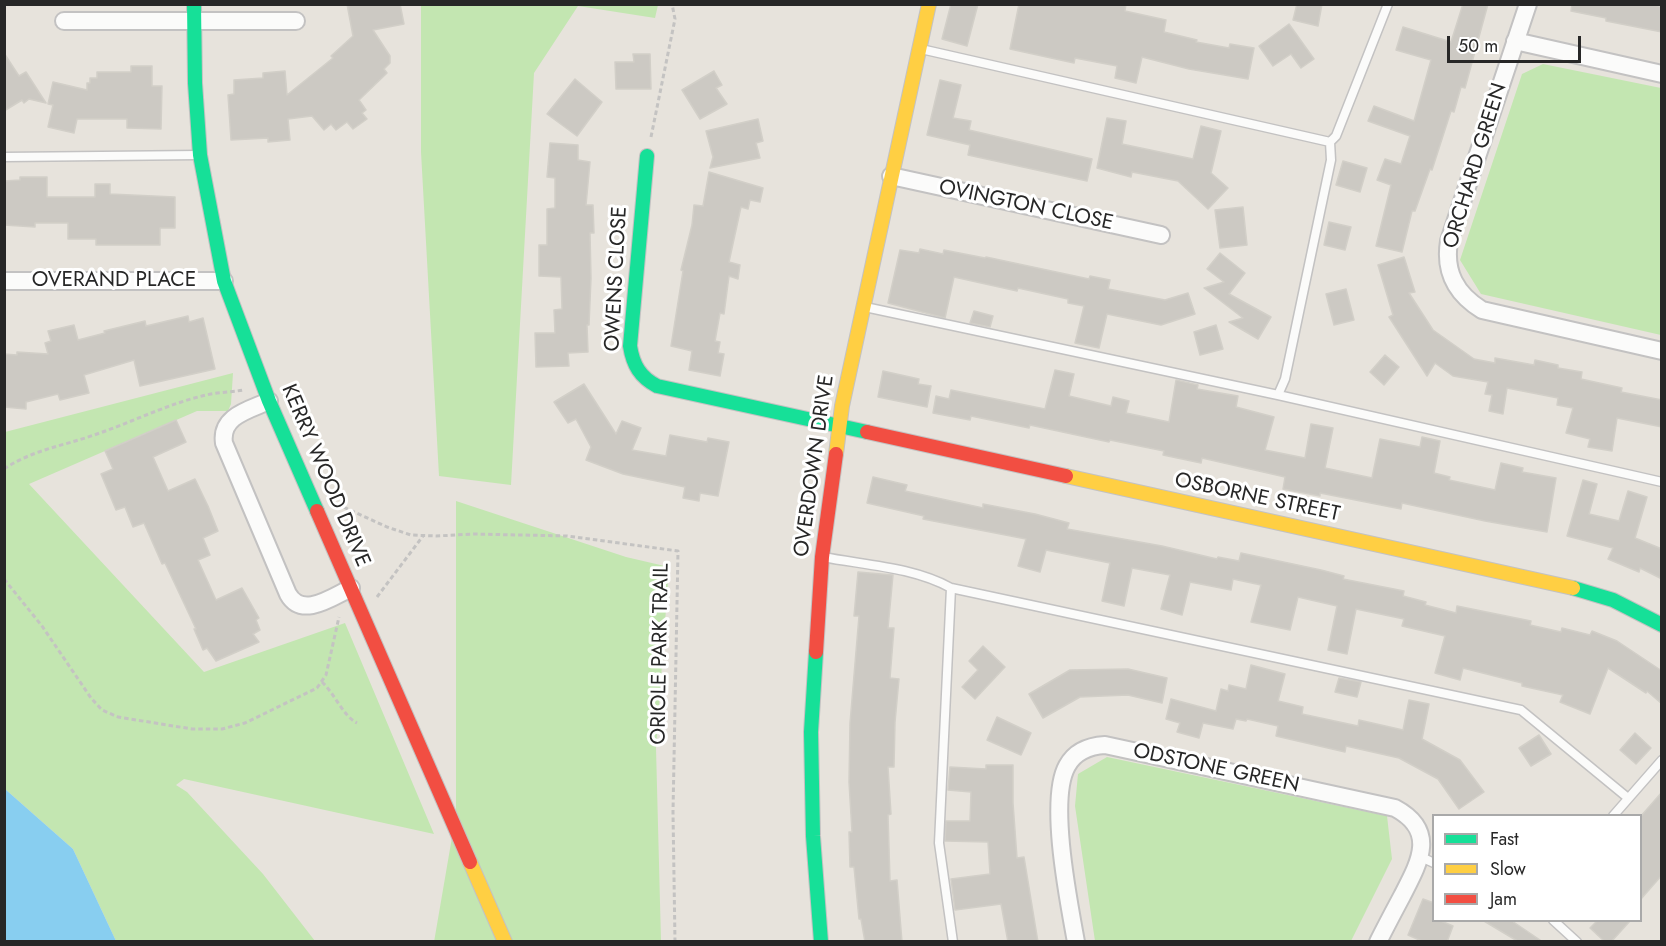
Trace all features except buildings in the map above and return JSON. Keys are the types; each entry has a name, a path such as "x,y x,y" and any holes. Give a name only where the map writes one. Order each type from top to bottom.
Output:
{"street":[{"name":"OVERDOWN DRIVE","path":"821,942 813,836 811,732 822,557 839,427 929,4"},
{"name":"ORCHARD GREEN","path":"1528,4 1449,241 1448,262 1454,283 1470,303 1482,310 1662,351"},
{"path":"64,21 194,13 296,21"},
{"name":"KERRY WOOD DRIVE","path":"194,13 195,82 200,155 224,280 267,394 505,942"},
{"path":"1515,41 1662,74"},
{"name":"OWENS CLOSE","path":"647,156 630,346 635,369 649,383 667,390 839,427"},
{"name":"OVINGTON CLOSE","path":"891,176 1161,235"},
{"name":"OVERAND PLACE","path":"4,281 224,280"},
{"path":"267,394 234,416 226,425 223,437 288,594 296,604 309,607 351,588"},
{"name":"OSBORNE STREET","path":"839,427 1580,590 1613,600 1662,625"},
{"name":"ODSTONE GREEN","path":"1076,942 1063,864 1060,792 1065,768 1076,754 1093,746 1105,745 1395,808 1405,814 1418,832 1427,860 1378,942"}],"lane":[{"path":"1278,395 1285,379 1331,160 1330,142 1336,136 1388,4"},
{"path":"920,49 1330,142"},
{"path":"4,157 200,155"},
{"path":"864,307 1278,395 1662,482"},
{"path":"822,557 936,580 951,588 1521,710 1628,798"},
{"path":"951,588 939,843 953,942"},
{"path":"1615,814 1662,760"},
{"path":"1555,922 1577,942"}],"path":[{"path":"647,156 675,19 672,4"},
{"path":"4,469 20,458 33,453 95,435 187,400 213,394 267,394"},
{"path":"341,514 336,504 387,527 411,535 423,536"},
{"name":"ORIOLE PARK TRAIL","path":"423,536 474,534 567,537 678,551 674,812 675,942"},
{"path":"372,588 376,598 423,536"},
{"path":"4,579 42,626 91,698 102,710 118,717 192,729 222,729 245,723 317,688 326,675 339,617"},
{"path":"322,682 335,695 349,719 357,723"}],"green space":[{"path":"421,5 658,5 655,18 578,6 534,73 511,485 439,476 421,152"},
{"path":"1543,64 1661,88 1661,335 1481,294 1460,260 1522,74"},
{"path":"233,373 231,404 228,411 197,411 29,484 204,672 345,623 434,834 184,779 176,785 187,792 263,874 315,941 116,941 73,849 5,789 5,432"},
{"path":"456,501 626,557 669,567 656,748 661,941 434,942 456,814"},
{"path":"1107,757 1387,816 1392,859 1351,941 1095,941 1075,806 1078,774"}],"water":[{"path":"5,789 73,849 116,941 5,941"}],"traffic: fast":[{"path":"194,4 195,83 200,155 224,281 269,401 317,511"},
{"path":"647,156 630,346 635,365 642,374 657,386 867,432"},
{"path":"1573,588 1613,600 1662,625"},
{"path":"816,652 811,732 813,836 821,942"}],"traffic: slow":[{"path":"836,454 842,406 929,4"},
{"path":"1066,476 1573,588"},
{"path":"470,862 505,942"}],"traffic: jam":[{"path":"867,432 1066,476"},
{"path":"816,652 822,557 836,454"},
{"path":"317,511 470,862"}]}
